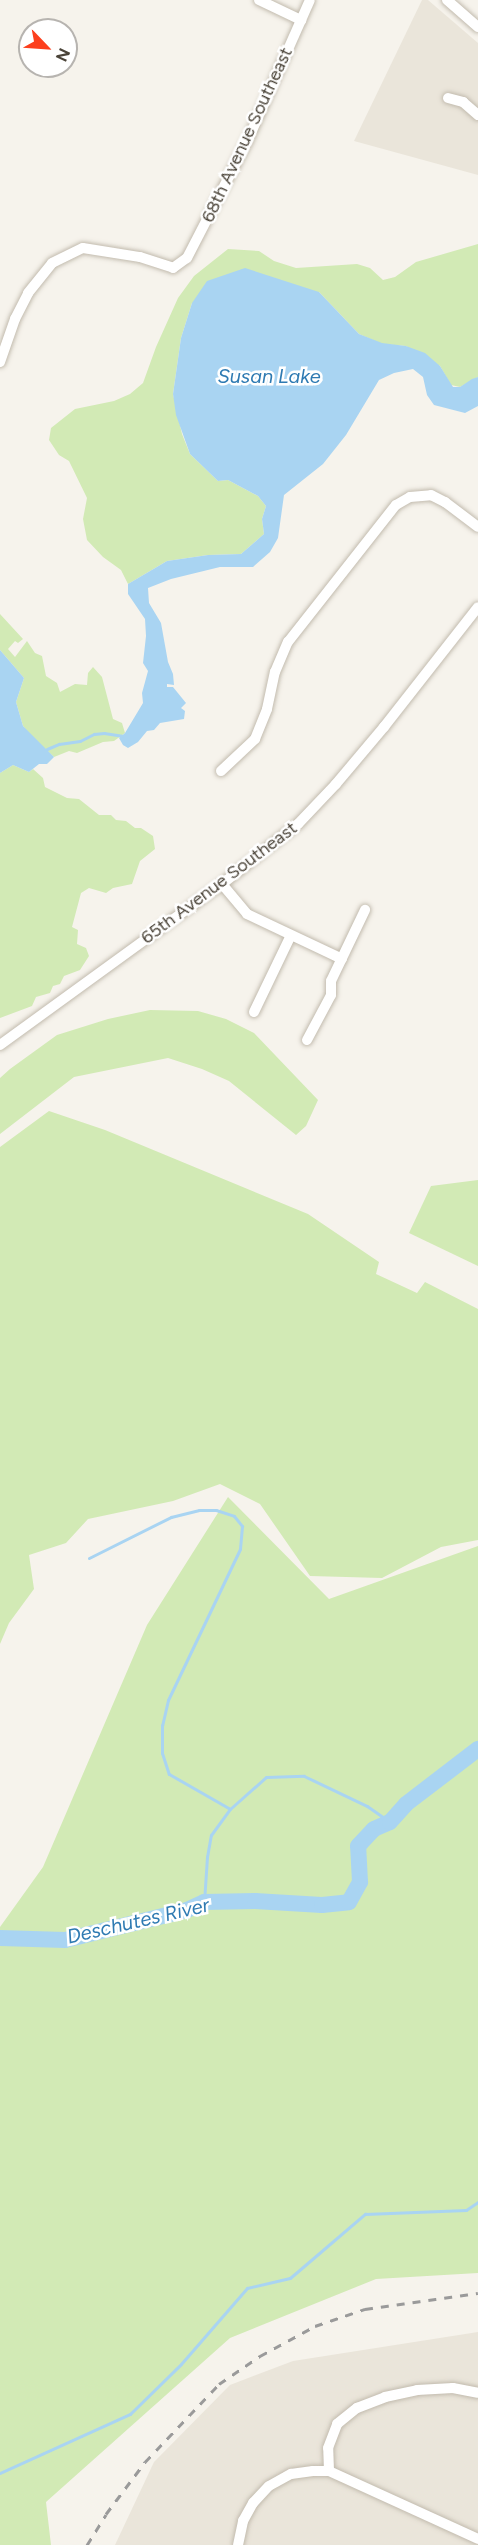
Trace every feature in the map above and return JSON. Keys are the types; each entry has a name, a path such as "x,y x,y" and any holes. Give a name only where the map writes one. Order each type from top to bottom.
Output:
{"street":[{"path":"259,0 301,20"},
{"name":"68th Avenue Southeast","path":"0,362 19,310 28,293 52,263 83,248 140,257 173,268 187,258 247,142 310,0"},
{"path":"452,2 478,27"},
{"path":"448,98 463,102 478,115"},
{"path":"221,771 255,739 267,709 275,672 288,642 396,505 410,497 430,495 445,502 478,527"},
{"name":"65th Avenue Southeast","path":"0,1046 222,884 298,824 384,727 478,607"},
{"path":"222,884 247,914 342,958"},
{"path":"307,1040 331,994 331,981 365,910"},
{"path":"254,1012 291,935"},
{"path":"329,2471 328,2448 337,2424 357,2408 386,2397 417,2390 453,2388 478,2393"},
{"path":"238,2545 243,2521 253,2503 269,2486 291,2475 329,2471 478,2539"}],"shaded area":[{"path":"422,0 428,0 478,43 478,175 354,141"},
{"path":"478,2332 478,2545 115,2545 154,2462 230,2385 293,2361"}],"green space":[{"path":"478,244 478,377 460,387 451,385 440,366 406,346 382,344 359,334 319,292 192,303 181,338 173,394 182,434 190,454 218,481 228,480 258,496 266,506 262,519 264,534 241,554 208,555 167,561 128,584 121,570 103,557 87,540 83,519 87,498 69,461 59,455 49,440 51,428 75,409 114,401 130,394 143,383 178,298 194,276 228,249 259,251 274,261 296,268 357,264 370,268 383,280 395,277 416,262"},
{"path":"0,614 23,639 18,643 15,641 8,649 15,657 27,641 35,653 42,656 46,676 57,683 60,692 75,684 87,685 88,673 93,667 102,677 113,719 122,723 125,733 114,741 103,742 77,753 69,751 54,757 31,736 23,726 16,702 24,678 0,650"},
{"path":"13,765 29,772 33,769 43,778 45,787 67,798 79,799 99,815 111,815 116,820 126,821 135,828 141,828 153,836 155,849 140,861 132,884 113,888 106,893 89,888 81,893 72,927 78,930 77,944 86,948 89,956 80,970 64,976 60,984 53,986 50,993 36,997 32,1006 0,1018 0,773"},
{"path":"150,1010 198,1011 226,1019 254,1033 318,1100 306,1126 296,1135 229,1081 168,1058 74,1077 0,1134 0,1078 10,1069 57,1035 108,1019"},
{"path":"49,1111 105,1130 308,1214 379,1262 376,1274 417,1293 425,1282 478,1309 478,1540 441,1547 382,1578 310,1576 260,1504 220,1484 173,1501 88,1519 66,1543 29,1555 34,1589 9,1623 0,1644 0,1147"},
{"path":"478,1180 478,1266 409,1233 431,1186"},
{"path":"228,1497 329,1599 478,1546 478,2273 376,2279 230,2338 46,2502 51,2545 0,2545 0,1927 43,1867 147,1625"}],"water":[{"name":"Susan Lake","path":"245,268 319,292 359,334 382,343 406,346 425,353 440,366 453,387 460,387 478,377 478,406 465,413 434,405 427,395 423,377 413,369 394,373 379,380 346,435 323,464 284,495 278,538 270,552 253,567 220,567 171,579 148,588 149,603 161,623 168,662 173,674 174,685 167,684 167,687 173,687 186,703 181,708 185,711 184,719 160,723 154,730 147,731 138,742 128,748 119,738 125,733 143,703 142,693 148,671 143,663 145,619 128,594 128,584 167,561 208,555 241,554 264,534 262,519 266,506 258,496 228,480 218,481 190,454 176,415 173,394 181,338 192,303 207,281"},
{"path":"0,650 24,678 16,702 23,726 54,757 47,764 39,764 29,772 13,765 0,773"}],"waterway":[{"path":"47,749 59,744 80,741 94,734 122,736"},
{"path":"89,1558 171,1517 199,1510 216,1510 234,1516 242,1526 240,1549 168,1700 162,1725 162,1753 169,1774 230,1809"},
{"name":"Deschutes River","path":"0,1938 65,1940 187,1910 204,1902 255,1901 322,1905 349,1902 360,1882 358,1846 374,1829 390,1822 406,1804 478,1749"},
{"path":"204,1902 211,1835 230,1809 266,1777 304,1776 367,1806 390,1822"},
{"path":"0,2473 130,2414 181,2364 247,2288 290,2278 365,2214 466,2210 478,2202"}],"railway":[{"path":"87,2545 106,2514 145,2462 219,2384 260,2356 315,2326 365,2309 478,2293"}]}
